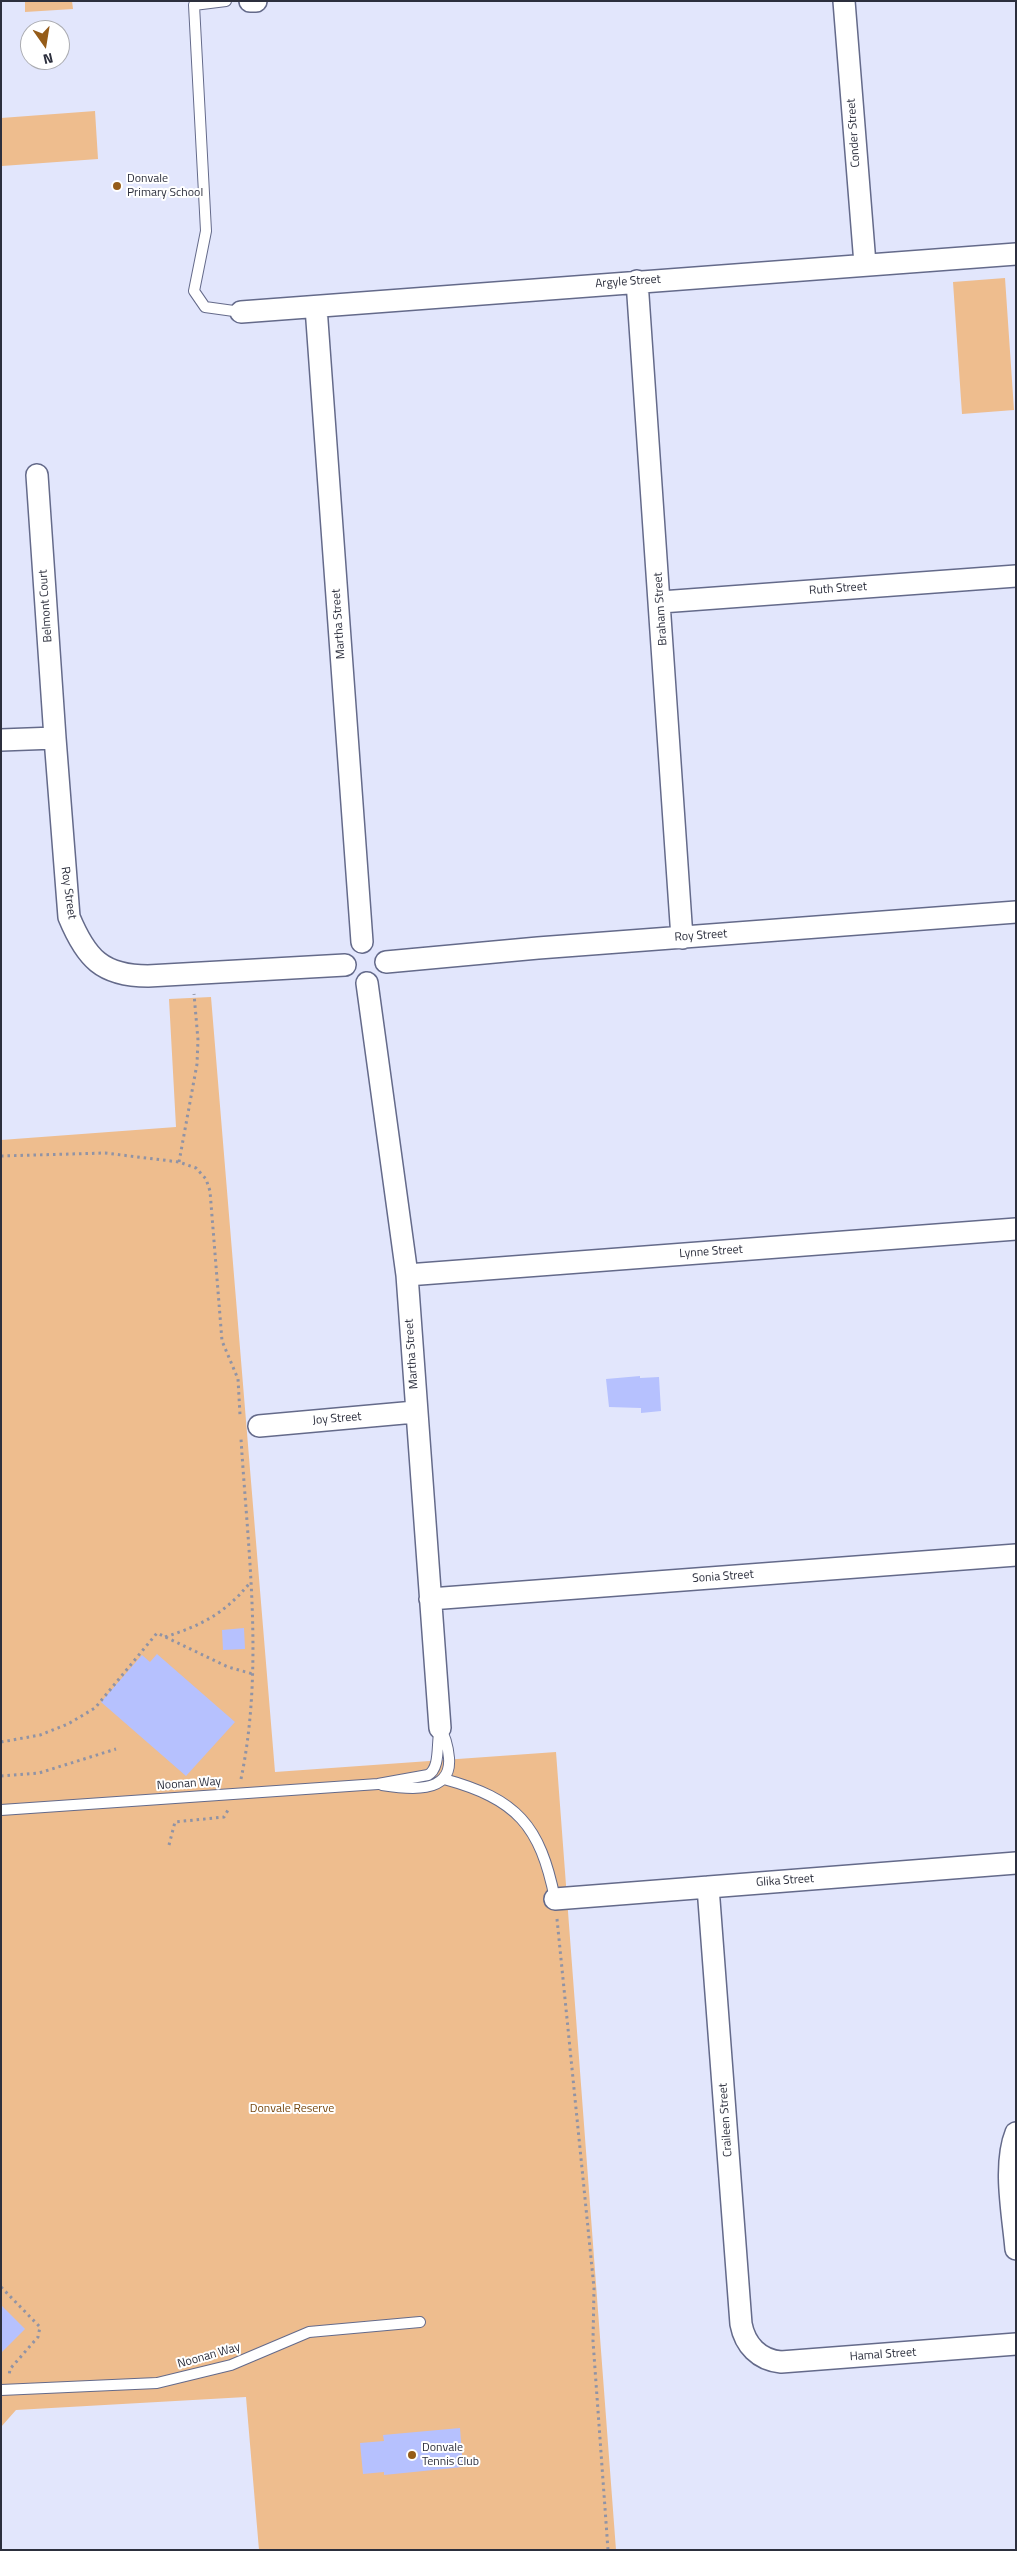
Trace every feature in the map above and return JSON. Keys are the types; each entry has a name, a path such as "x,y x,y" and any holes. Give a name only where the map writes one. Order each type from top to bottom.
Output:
{"street":[{"path":"250,1 256,1"},
{"name":"Conder Street","path":"844,1 865,264"},
{"name":"Argyle Street","path":"241,312 1016,254"},
{"name":"Braham Street","path":"637,281 661,602 682,938"},
{"name":"Martha Street","path":"316,307 362,942"},
{"name":"Belmont Court","path":"37,475 55,738"},
{"name":"Ruth Street","path":"661,602 1016,576"},
{"path":"1,740 55,738"},
{"name":"Roy Street","path":"55,738 69,917 78,939 87,953 105,967 126,976 345,965"},
{"name":"Roy Street","path":"386,962 1016,912"},
{"path":"362,942 379,946 386,962 381,976 367,983 352,978 345,965 348,950 362,942"},
{"name":"Martha Street","path":"367,983 407,1275 415,1412 440,1728"},
{"name":"Lynne Street","path":"407,1275 1016,1229"},
{"name":"Joy Street","path":"247,1428 415,1412"},
{"name":"Sonia Street","path":"430,1599 1016,1555"},
{"name":"Glika Street","path":"555,1898 1016,1863"},
{"name":"Craileen Street","path":"708,1887 741,2324 743,2333 753,2350"},
{"path":"1016,2133 1011,2154 1010,2171 1016,2249"},
{"name":"Hamal Street","path":"753,2350 762,2357 781,2362 1016,2344"}],"lane":[{"path":"226,1 194,5 206,231 194,291 205,307 241,312"},
{"name":"Martha Street","path":"440,1728 446,1740 450,1766 444,1779"},
{"name":"Martha Street","path":"436,1766 440,1728"},
{"name":"Noonan Way","path":"1,1810 378,1784 428,1775 436,1766"},
{"path":"444,1779 491,1795 516,1814 533,1835 545,1856 555,1898"},
{"name":"Noonan Way","path":"378,1784 406,1787 435,1784 444,1779"},
{"name":"Noonan Way","path":"6,2389 157,2383 231,2365 309,2332 420,2322"}],"path":[{"path":"179,1162 197,1064 198,1040 192,974"},
{"path":"1,1156 106,1153 179,1162 196,1168 206,1179 210,1191 222,1341 238,1379 247,1428 253,1674 249,1741 237,1794 224,1817 175,1822 169,1845"},
{"path":"165,1637 211,1619 230,1605 250,1584"},
{"path":"1,1742 40,1735 68,1724 95,1708 158,1633 228,1667 253,1674"},
{"path":"1,1776 38,1773 116,1749"},
{"path":"232,1780 250,1779"},
{"path":"555,1898 594,2288 593,2341 608,2550"},
{"path":"1,2287 40,2327 38,2337 10,2369 6,2389"}],"green space":[{"path":"25,1 72,1 73,9 25,12"},
{"path":"95,111 98,159 2,166 1,118"},
{"path":"1005,278 1014,410 962,414 953,282"},
{"name":"Donvale Reserve","path":"211,997 275,1772 556,1752 616,2550 259,2550 246,2397 16,2410 1,2427 1,1140 176,1127 169,999"}],"building":[{"path":"640,1376 640,1378 659,1377 661,1411 641,1413 641,1408 609,1407 606,1379"},
{"path":"244,1628 245,1649 223,1650 222,1630"},
{"path":"157,1654 235,1722 186,1776 101,1702 142,1655 150,1662"},
{"path":"1,2305 25,2329 1,2353"},
{"name":"Donvale Tennis Club","path":"460,2428 463,2467 384,2475 384,2472 363,2474 360,2443 384,2441 383,2435"}],"place":[{"name":"Donvale Primary School","path":"117,186"},
{"name":"Donvale Tennis Club","path":"412,2455"}]}
